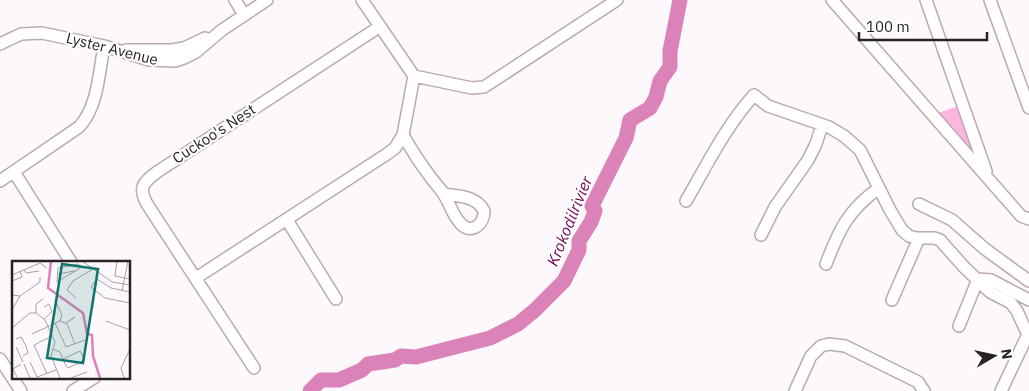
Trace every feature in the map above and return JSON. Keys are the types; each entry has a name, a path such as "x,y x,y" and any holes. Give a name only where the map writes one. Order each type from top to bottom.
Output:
{"street":[{"path":"234,0 244,15"},
{"name":"Lyster Avenue","path":"0,44 21,34 42,33 104,46 149,60 175,61 196,52 222,30 267,0"},
{"path":"362,0 414,76 472,88 484,86 617,0"},
{"path":"832,0 1021,216 1029,219"},
{"path":"926,0 988,178"},
{"path":"990,0 1029,108"},
{"name":"Cuckoo's Nest","path":"254,368 147,204 142,191 143,184 157,172 379,27"},
{"path":"0,181 79,127 86,120 94,94 104,46"},
{"path":"196,278 395,148 403,136 414,76"},
{"path":"686,201 715,150 754,95 768,106 822,125 844,136 860,150 902,230 909,236 940,240 990,292 1004,298 1014,308 1028,333 1002,391"},
{"path":"761,235 775,206 808,160 822,125"},
{"path":"403,136 428,174 444,194"},
{"path":"14,172 70,261"},
{"path":"826,264 839,232 850,215 864,199 879,188"},
{"path":"919,204 952,220 985,249 1029,281"},
{"path":"287,220 336,299"},
{"path":"892,300 919,238"},
{"path":"978,279 991,280 1026,298 1014,308"},
{"path":"959,326 978,279"},
{"path":"795,391 811,356 816,350 822,346 837,344 846,346 918,382 924,391"},
{"path":"0,359 12,377"},
{"path":"12,378 21,391"},
{"path":"73,391 93,378"}],"shaded area":[{"path":"958,106 976,157 938,113"}],"waterway":[{"name":"Krokodilrivier","path":"310,391 321,380 339,380 362,370 368,364 395,360 401,356 416,357 490,338 518,324 564,281 579,250 579,241 591,222 595,211 592,206 626,138 630,120 650,108 656,97 660,81 670,67 670,51 680,0"}]}
